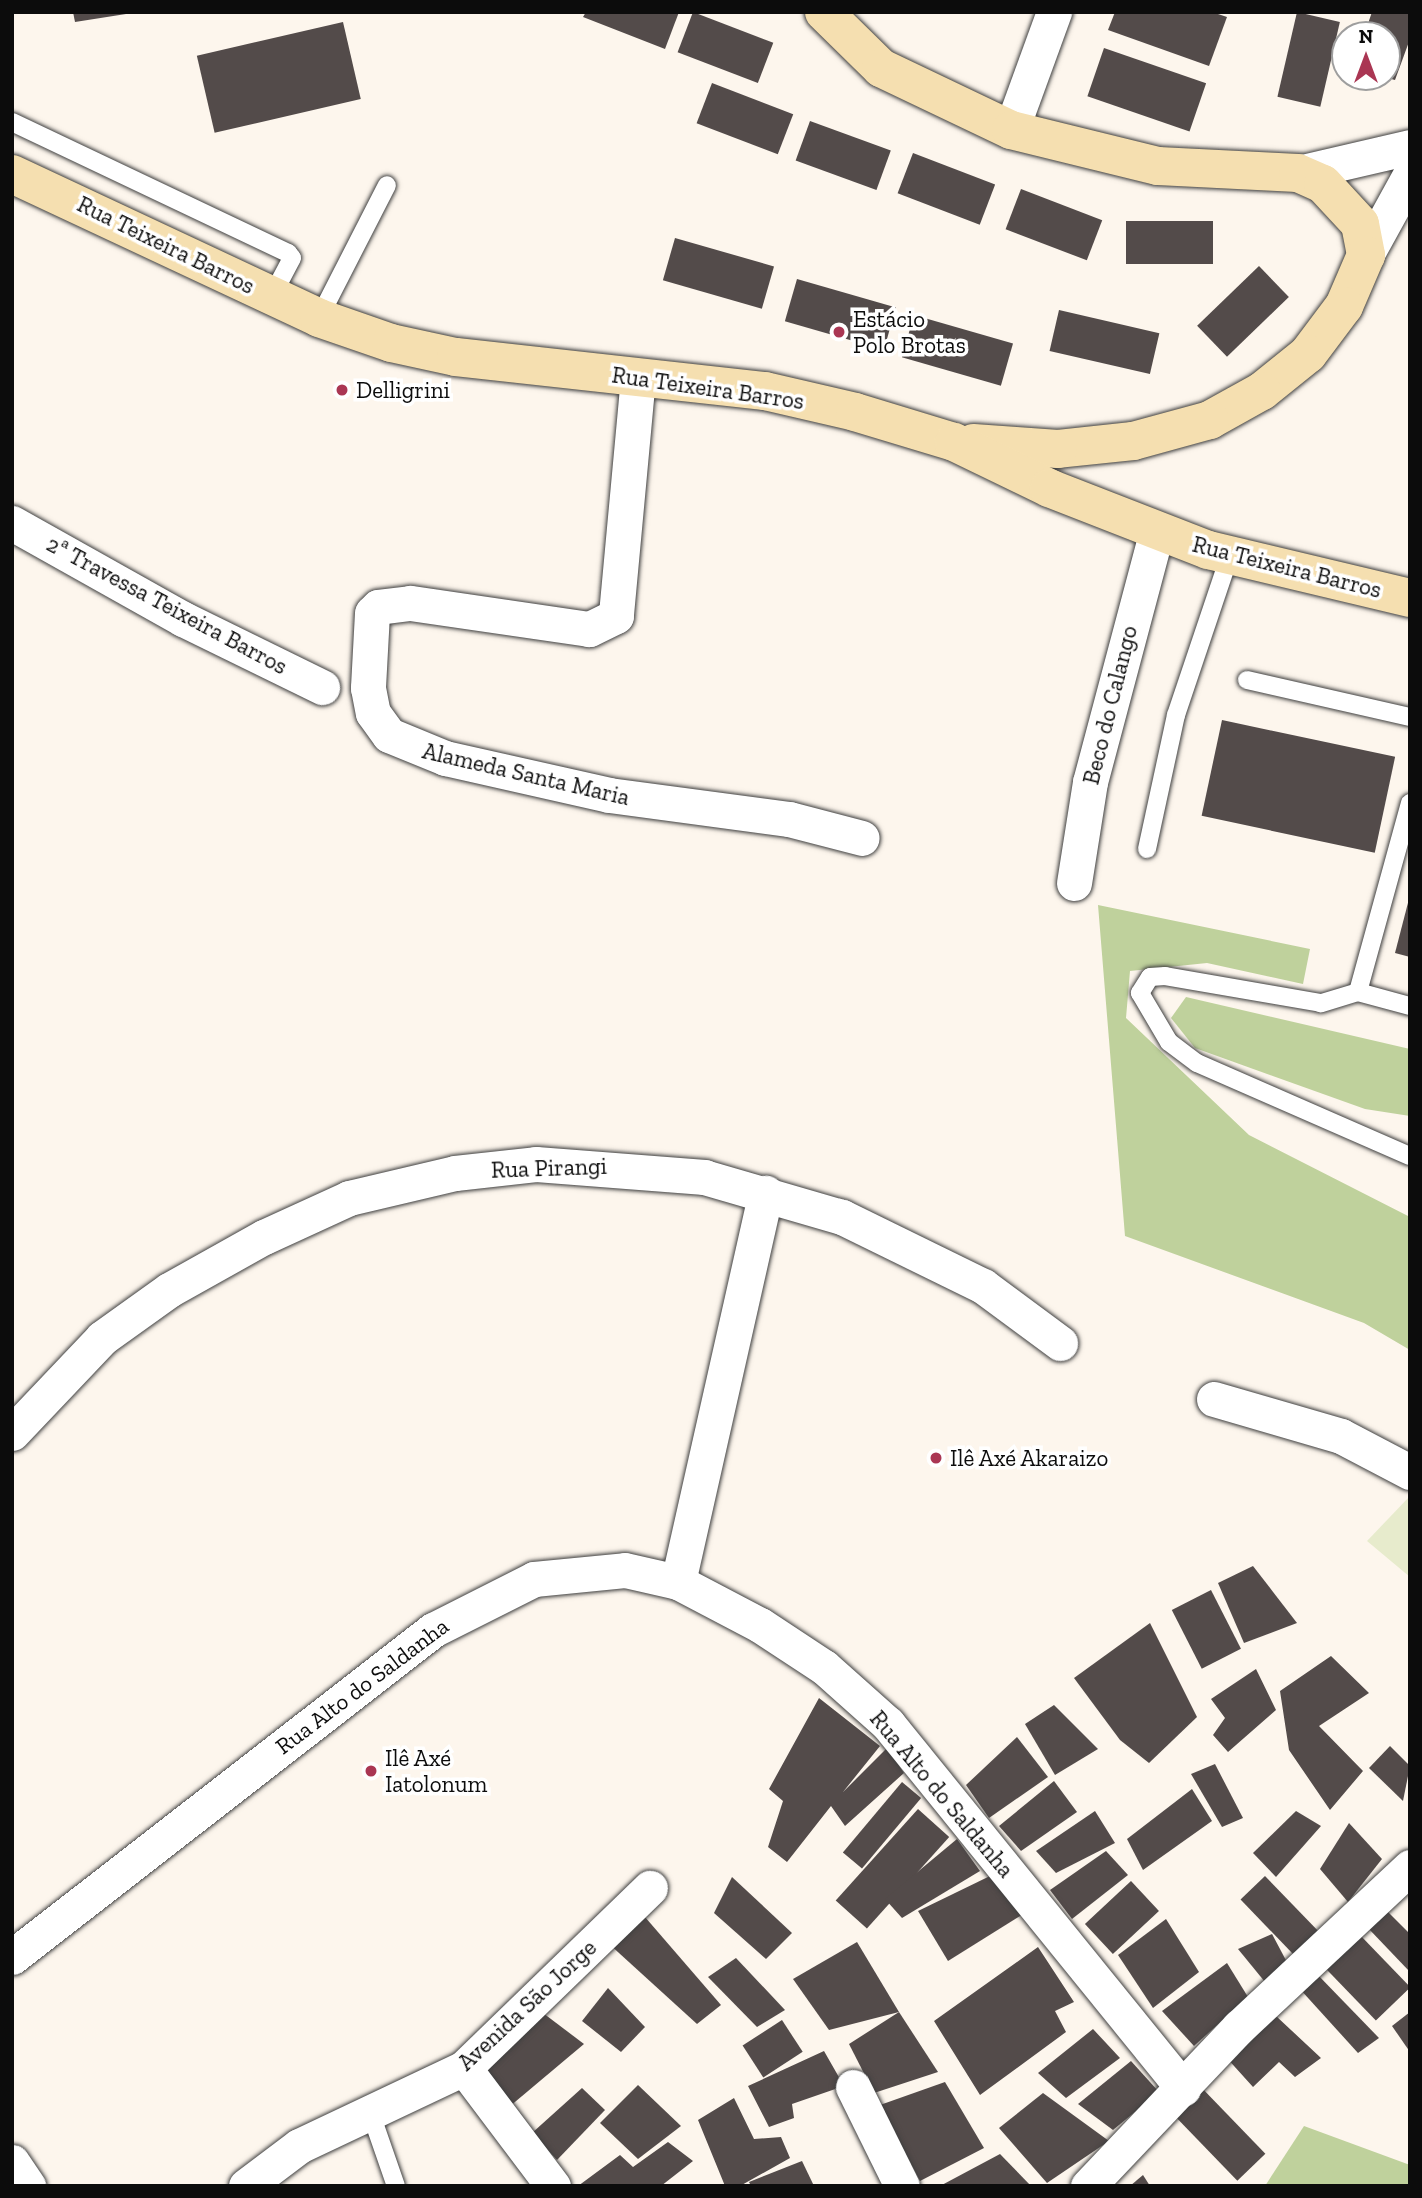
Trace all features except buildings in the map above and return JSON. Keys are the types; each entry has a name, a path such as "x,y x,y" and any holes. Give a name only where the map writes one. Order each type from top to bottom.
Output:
{"main road":[{"path":"824,12 881,68 1011,130 1158,166 1298,173 1346,204 1360,224 1366,254 1344,306 1308,354 1262,391 1210,419 1133,441 1058,449 954,442"},
{"name":"Rua Teixeira Barros","path":"12,174 318,318 456,357 765,391 954,442 1157,530 1230,555 1410,598"}],"street":[{"path":"1011,130 1054,12"},
{"path":"1298,173 1410,147"},
{"path":"1366,254 1410,175"},
{"name":"Alameda Santa Maria","path":"638,377 616,616 589,629 410,603 379,607 373,613 368,688 373,713 389,735 445,758 609,795 789,819 862,838"},
{"name":"2ª Travessa Teixeira Barros","path":"12,523 183,619 321,687"},
{"name":"Beco do Calango","path":"1074,883 1090,782 1157,530"},
{"name":"Rua Pirangi","path":"12,1433 102,1338 169,1290 349,1198 455,1173 536,1164 631,1167 766,1193 910,1248 983,1286 1060,1343"},
{"path":"678,1582 766,1193"},
{"path":"1214,1399 1297,1422 1410,1472"},
{"name":"Rua Alto do Saldanha","path":"12,1957 444,1623 501,1591 583,1569 678,1582 824,1667 888,1724 1183,2088"},
{"path":"1088,2186 1183,2088 1410,1867"},
{"name":"Avenida São Jorge","path":"246,2186 299,2146 464,2068 650,1888"},
{"path":"464,2068 553,2186"},
{"path":"853,2087 902,2186"},
{"path":"12,2162 28,2186"}],"lane":[{"path":"12,122 288,253 292,258 272,296"},
{"path":"318,318 387,185"},
{"path":"1147,849 1176,715 1230,555"},
{"path":"1247,680 1410,717"},
{"path":"1358,992 1410,803"},
{"path":"1410,1006 1358,992 1321,1003 1165,976 1150,978 1140,993 1169,1042 1196,1063 1410,1156"},
{"path":"371,2114 396,2186"}],"green space":[{"path":"1098,905 1310,949 1303,984 1207,963 1130,971 1126,1018 1249,1135 1410,1217 1410,1350 1364,1323 1125,1236"},
{"path":"1186,997 1410,1049 1410,1116 1365,1109 1195,1048 1171,1018"},
{"path":"1410,1496 1410,1577 1367,1541"},
{"path":"1304,2126 1410,2165 1410,2186 1265,2186"}],"place":[{"name":"Estácio Polo Brotas","path":"839,332"},
{"name":"Delligrini","path":"342,390"},
{"name":"Ilê Axé Akaraizo","path":"936,1458"},
{"name":"Ilê Axé Iatolonum","path":"371,1771"}]}
